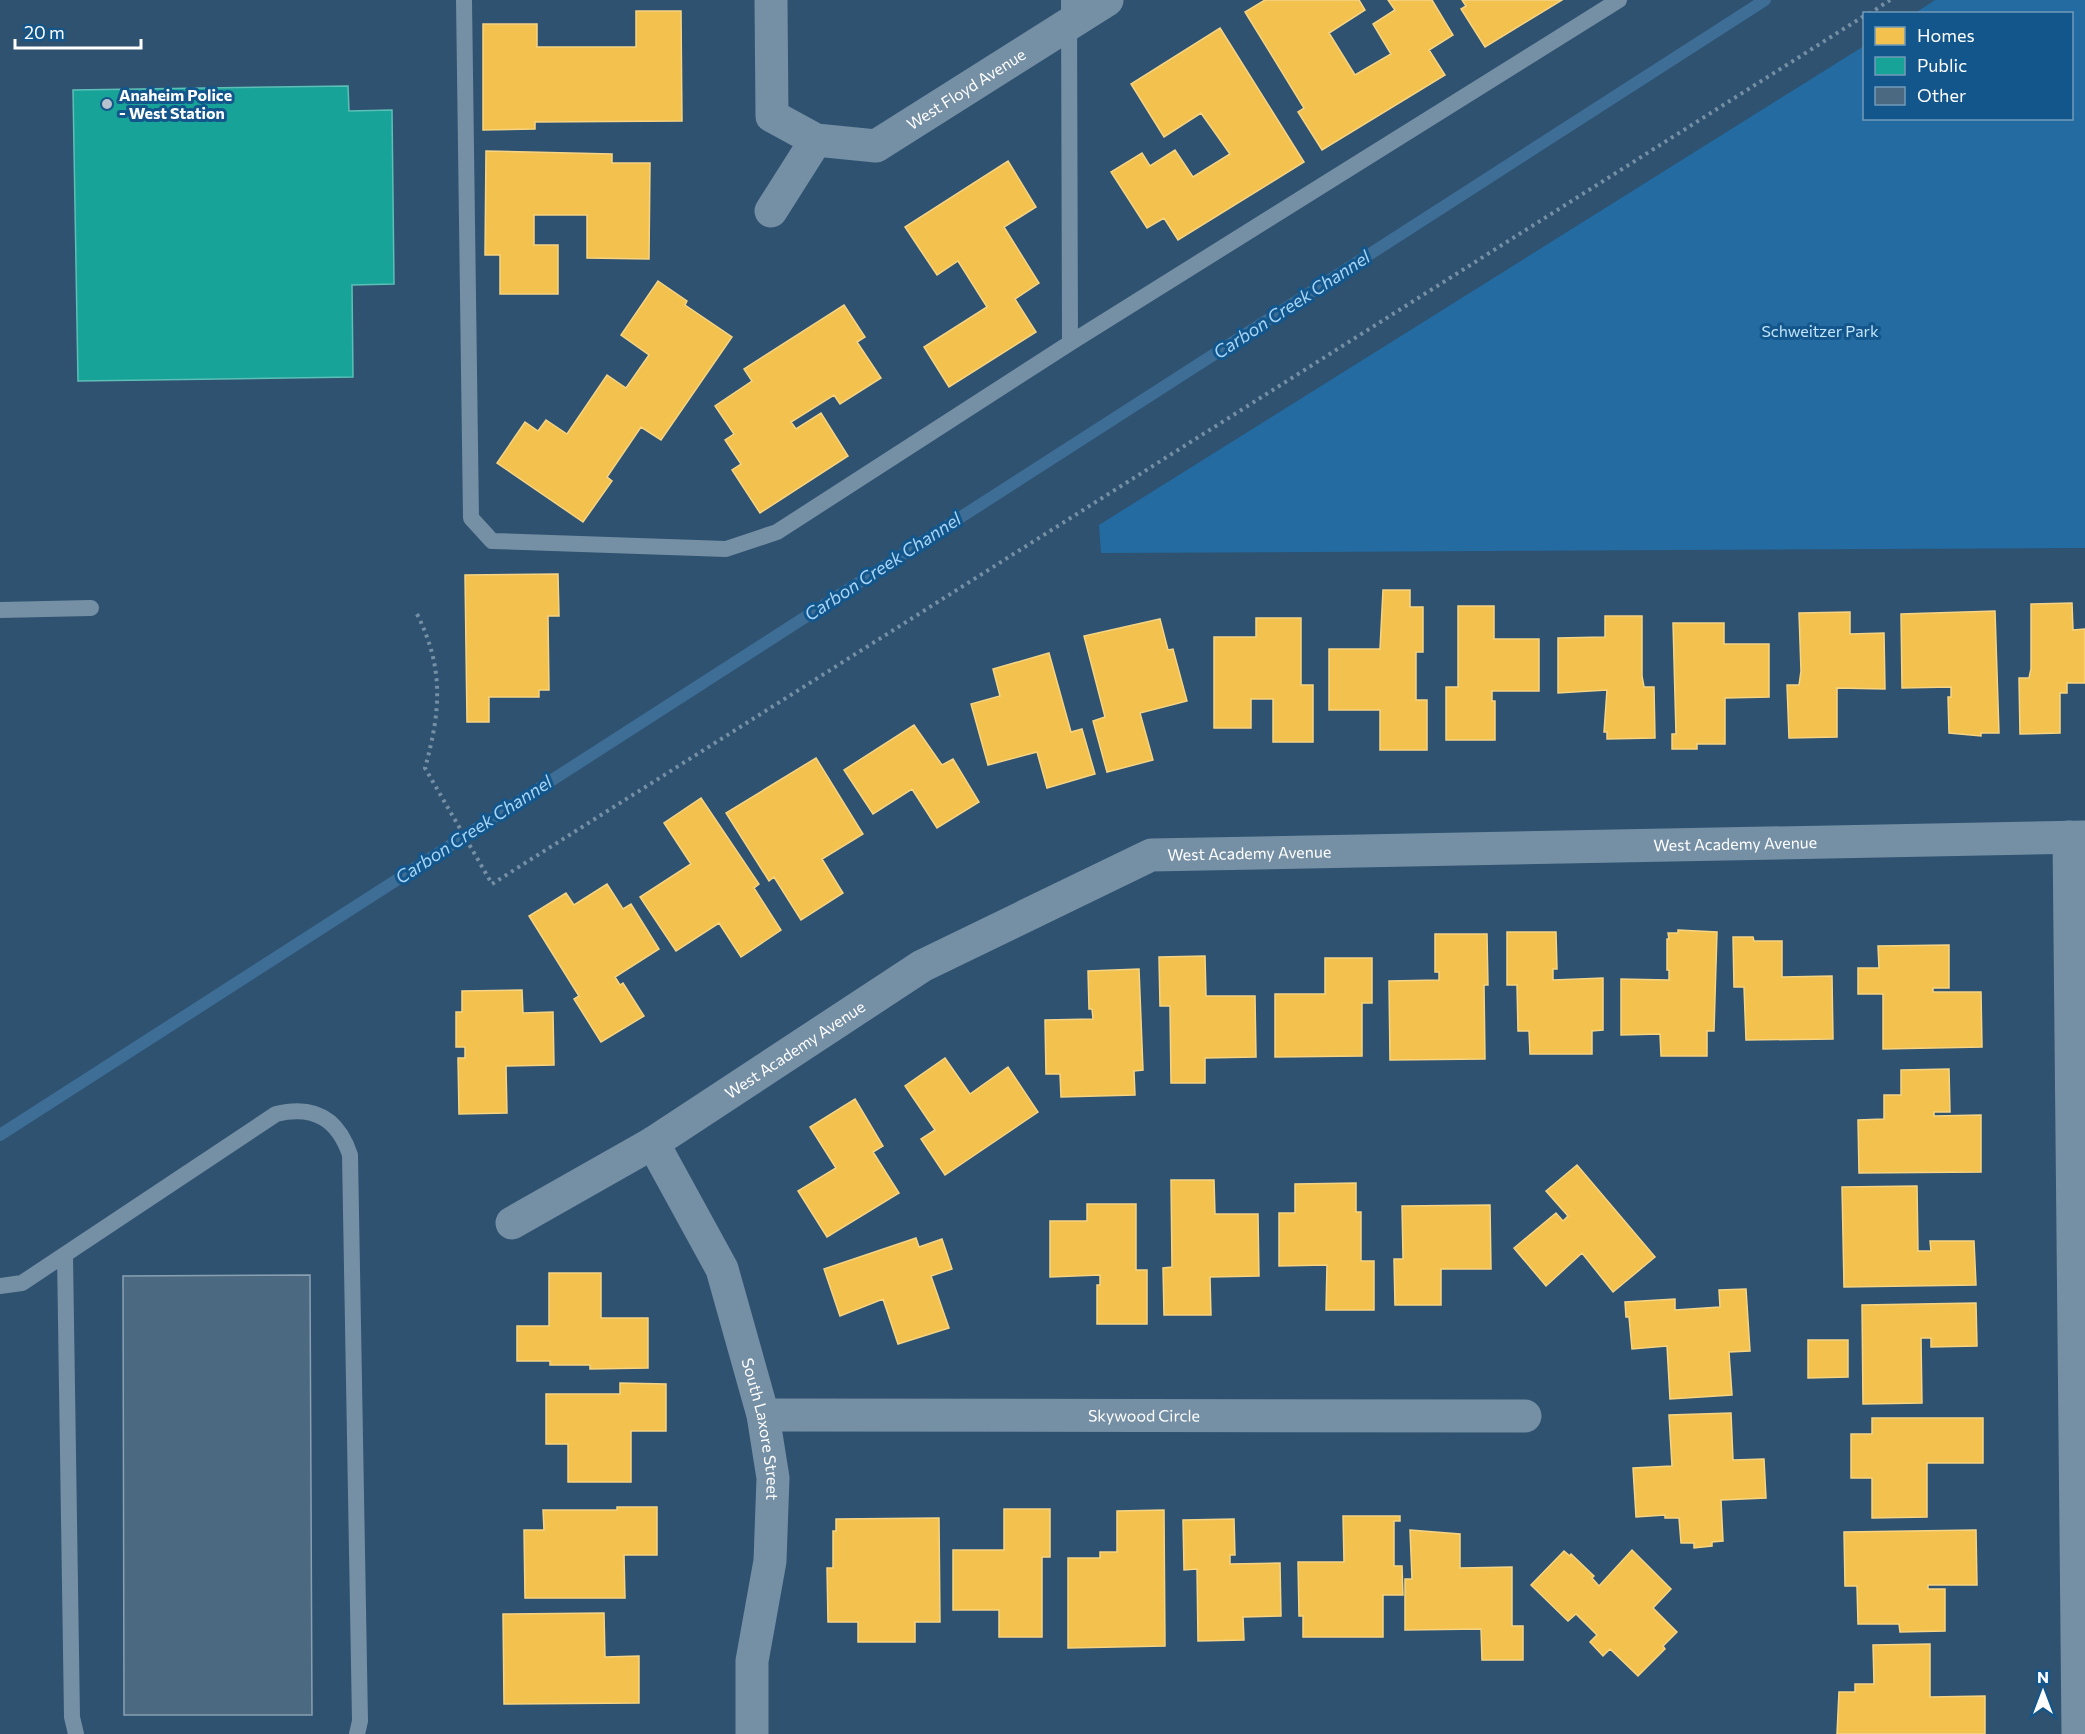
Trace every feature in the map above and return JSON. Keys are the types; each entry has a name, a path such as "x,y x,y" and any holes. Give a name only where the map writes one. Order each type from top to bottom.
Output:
{"street":[{"path":"771,0 772,116 816,140 771,212"},
{"name":"West Floyd Avenue","path":"816,140 876,146 1069,12 1107,0"},
{"path":"2077,837 2078,1734"},
{"name":"West Academy Avenue","path":"512,1223 653,1143 922,966 1151,855 2077,837"},
{"name":"South Laxore Street","path":"653,1143 722,1269 763,1415 773,1478 770,1561 752,1661 752,1734"},
{"name":"Skywood Circle","path":"763,1415 1526,1416"}],"lane":[{"path":"464,0 471,518 492,541 726,549 777,532 1070,343 1619,0"},
{"path":"1069,12 1070,343"},
{"path":"0,610 91,608"},
{"path":"0,1286 22,1283 276,1114 293,1110 313,1112 344,1136 351,1155 360,1721 357,1734"},
{"path":"65,1255 72,1718 76,1734"}],"path":[{"path":"1872,12 1890,0"},
{"path":"417,614 428,635 436,665 438,697 435,731 425,768 492,884 1863,17"}],"green space":[{"name":"Schweitzer Park","path":"1935,0 2085,0 2085,548 1101,553 1099,525 1863,47 1863,120 2073,120 2073,12 1917,12"}],"building: Homes":[{"path":"1265,0 1359,0 1365,10 1329,33 1355,75 1391,54 1373,24 1395,10 1388,0 1432,0 1453,35 1429,50 1445,75 1322,150 1298,112 1304,108 1245,12"},
{"path":"1462,0 1562,0 1485,47 1461,9 1466,6"},
{"path":"636,11 681,11 682,121 535,122 535,129 483,130 483,24 537,24 537,47 636,47"},
{"path":"1220,28 1304,162 1178,240 1164,218 1147,228 1111,172 1142,153 1150,166 1175,150 1193,177 1230,154 1201,113 1164,137 1131,84"},
{"path":"486,151 612,154 612,163 650,163 649,259 587,258 587,215 534,215 534,245 558,245 558,294 500,294 500,255 485,255"},
{"path":"1008,161 1036,207 1004,227 1039,283 1015,299 1036,332 949,387 924,347 987,307 958,261 937,275 905,227"},
{"path":"658,281 687,301 685,305 732,337 661,440 641,427 607,477 612,481 583,522 497,463 525,422 538,431 546,420 567,434 607,375 626,388 649,355 621,335"},
{"path":"844,305 865,337 857,342 881,378 840,404 834,395 791,422 796,429 821,413 848,456 760,513 732,470 741,464 725,440 734,434 715,406 752,381 744,369"},
{"path":"558,574 559,616 548,616 549,690 539,690 539,697 489,697 489,722 467,722 465,575"},
{"path":"1383,590 1410,590 1410,607 1423,607 1423,652 1416,652 1416,700 1427,700 1427,750 1380,750 1380,710 1329,710 1329,649 1380,649"},
{"path":"2072,603 2073,630 2085,629 2085,683 2067,683 2067,693 2060,693 2060,733 2020,734 2019,678 2029,678 2031,669 2031,604"},
{"path":"1458,606 1494,606 1494,639 1539,639 1539,691 1492,691 1492,701 1495,701 1495,740 1446,740 1446,687 1458,687"},
{"path":"1995,611 1999,733 1981,733 1981,736 1949,733 1948,697 1951,697 1951,687 1902,688 1901,614"},
{"path":"1850,612 1850,634 1884,633 1885,689 1837,688 1837,737 1789,738 1787,685 1799,685 1801,671 1799,613"},
{"path":"1605,616 1642,616 1642,676 1644,687 1654,687 1655,738 1607,739 1607,732 1604,732 1607,690 1558,693 1558,638 1605,637"},
{"path":"1256,618 1301,618 1301,685 1313,685 1313,742 1273,742 1273,699 1251,699 1251,728 1214,728 1214,637 1256,637"},
{"path":"1160,619 1168,650 1173,649 1187,701 1140,713 1153,760 1107,772 1093,721 1105,717 1084,636"},
{"path":"1673,623 1724,623 1724,644 1769,644 1769,697 1725,698 1725,744 1697,744 1697,749 1672,749 1672,734 1676,734"},
{"path":"1049,653 1071,732 1082,729 1095,774 1047,788 1037,752 988,765 971,704 1000,696 993,669"},
{"path":"914,725 942,765 953,759 979,802 937,828 912,789 873,814 844,770"},
{"path":"816,758 863,834 822,859 843,893 801,920 774,877 769,881 726,813"},
{"path":"701,798 759,884 754,888 781,930 741,957 719,923 676,951 640,897 691,864 664,823"},
{"path":"607,884 623,909 631,904 659,949 615,977 620,985 623,983 644,1016 601,1042 574,999 579,996 529,916 566,893 574,905"},
{"path":"1678,930 1717,932 1714,1031 1707,1031 1707,1056 1661,1056 1660,1034 1621,1035 1621,979 1669,980 1668,933 1678,933"},
{"path":"1507,932 1556,932 1557,969 1553,969 1553,980 1603,978 1603,1030 1592,1031 1592,1054 1530,1054 1529,1031 1518,1031 1517,985 1507,985"},
{"path":"1435,934 1487,934 1488,985 1484,985 1485,1059 1390,1060 1389,981 1439,980 1439,972 1435,972"},
{"path":"1733,937 1753,937 1754,941 1782,941 1782,977 1832,976 1833,1039 1746,1040 1744,987 1734,987"},
{"path":"1949,945 1949,988 1933,988 1933,992 1981,992 1982,1047 1883,1049 1883,994 1858,994 1858,968 1879,968 1878,946"},
{"path":"1205,956 1206,996 1255,996 1256,1057 1205,1058 1205,1083 1171,1083 1170,1006 1160,1006 1159,957"},
{"path":"1325,958 1372,958 1372,1003 1362,1003 1362,1056 1275,1057 1275,994 1325,994"},
{"path":"1139,969 1143,1070 1134,1071 1135,1095 1061,1097 1060,1074 1046,1074 1045,1020 1093,1019 1092,1009 1089,1009 1088,971"},
{"path":"522,990 523,1013 553,1012 554,1065 506,1066 507,1113 459,1114 458,1058 465,1058 465,1047 456,1047 456,1012 462,1012 462,991"},
{"path":"945,1058 970,1094 1008,1067 1038,1112 945,1175 921,1139 935,1130 905,1086"},
{"path":"1949,1069 1950,1112 1934,1112 1934,1116 1981,1115 1981,1172 1859,1173 1858,1120 1884,1119 1884,1095 1901,1095 1901,1070"},
{"path":"855,1099 883,1146 873,1152 899,1193 827,1237 798,1191 836,1168 810,1127"},
{"path":"1577,1165 1655,1257 1613,1292 1582,1253 1546,1286 1514,1248 1556,1213 1563,1221 1568,1216 1546,1191"},
{"path":"1171,1180 1214,1180 1215,1214 1258,1214 1259,1276 1210,1277 1211,1315 1164,1315 1163,1268 1172,1267"},
{"path":"1356,1183 1356,1212 1361,1212 1361,1261 1374,1261 1374,1310 1326,1310 1327,1265 1279,1266 1279,1213 1295,1213 1295,1184"},
{"path":"1917,1186 1918,1251 1931,1251 1930,1241 1974,1241 1976,1285 1844,1287 1842,1187"},
{"path":"1087,1204 1136,1204 1136,1270 1147,1270 1147,1324 1097,1324 1097,1285 1100,1285 1100,1275 1050,1277 1050,1221 1087,1221"},
{"path":"1490,1205 1491,1269 1441,1269 1441,1305 1395,1305 1394,1259 1403,1259 1402,1206"},
{"path":"916,1238 919,1247 942,1239 952,1269 931,1276 949,1328 898,1344 883,1299 840,1316 824,1269"},
{"path":"549,1273 601,1273 601,1318 648,1318 648,1368 590,1369 590,1365 550,1365 550,1361 517,1361 517,1326 549,1326"},
{"path":"1746,1289 1750,1351 1729,1352 1732,1395 1670,1399 1667,1346 1632,1349 1625,1302 1675,1299 1675,1310 1720,1307 1719,1290"},
{"path":"1976,1303 1977,1346 1931,1347 1931,1338 1921,1338 1922,1403 1863,1404 1862,1305"},
{"path":"1808,1340 1848,1340 1848,1377 1808,1378"},
{"path":"620,1383 666,1384 666,1431 631,1431 631,1482 568,1482 568,1444 546,1444 546,1394 620,1394"},
{"path":"1731,1413 1733,1460 1764,1459 1766,1498 1721,1500 1723,1541 1712,1542 1712,1546 1694,1548 1694,1543 1681,1543 1679,1518 1665,1518 1665,1515 1636,1517 1633,1468 1672,1466 1669,1415"},
{"path":"1872,1418 1983,1418 1983,1463 1927,1463 1927,1517 1872,1518 1872,1478 1851,1478 1851,1434 1872,1434"},
{"path":"617,1507 657,1507 657,1555 624,1555 625,1598 525,1598 524,1530 544,1530 543,1510 617,1510"},
{"path":"1004,1509 1050,1509 1050,1557 1042,1557 1042,1637 999,1637 999,1610 953,1610 953,1550 1004,1550"},
{"path":"1164,1510 1165,1646 1068,1648 1068,1558 1100,1558 1100,1552 1117,1552 1117,1511"},
{"path":"1343,1516 1400,1516 1400,1521 1394,1521 1394,1566 1402,1566 1403,1595 1383,1595 1383,1637 1303,1637 1303,1616 1299,1616 1298,1562 1344,1562"},
{"path":"939,1518 940,1622 915,1622 915,1642 858,1642 858,1622 828,1622 827,1568 833,1568 833,1531 836,1531 836,1519"},
{"path":"1234,1519 1235,1555 1230,1555 1230,1564 1280,1563 1281,1616 1243,1617 1244,1640 1198,1641 1197,1569 1184,1570 1183,1520"},
{"path":"1410,1530 1460,1534 1460,1568 1512,1567 1512,1626 1523,1626 1523,1660 1482,1660 1481,1629 1405,1630 1405,1579 1412,1579"},
{"path":"1976,1530 1977,1585 1928,1585 1928,1589 1945,1589 1945,1631 1900,1632 1899,1624 1858,1624 1857,1586 1845,1586 1844,1532"},
{"path":"1632,1550 1671,1589 1653,1608 1677,1632 1663,1646 1665,1649 1638,1676 1610,1649 1603,1656 1590,1642 1597,1635 1576,1614 1568,1621 1531,1585 1564,1551 1570,1556 1571,1554 1594,1576 1592,1578 1599,1586"},
{"path":"604,1613 605,1657 639,1656 639,1703 504,1704 503,1614"},
{"path":"1930,1644 1930,1697 1985,1696 1985,1734 1837,1734 1839,1692 1855,1692 1855,1684 1874,1684 1873,1645"}],"building: Public":[{"path":"348,86 349,111 392,110 394,284 352,285 353,377 78,381 73,90"}],"building: Other":[{"path":"310,1275 312,1715 124,1715 123,1276"}],"waterway":[{"name":"Carbon Creek Channel","path":"0,1135 1765,0"}],"place":[{"name":"Anaheim Police - West Station","path":"107,104"}]}
